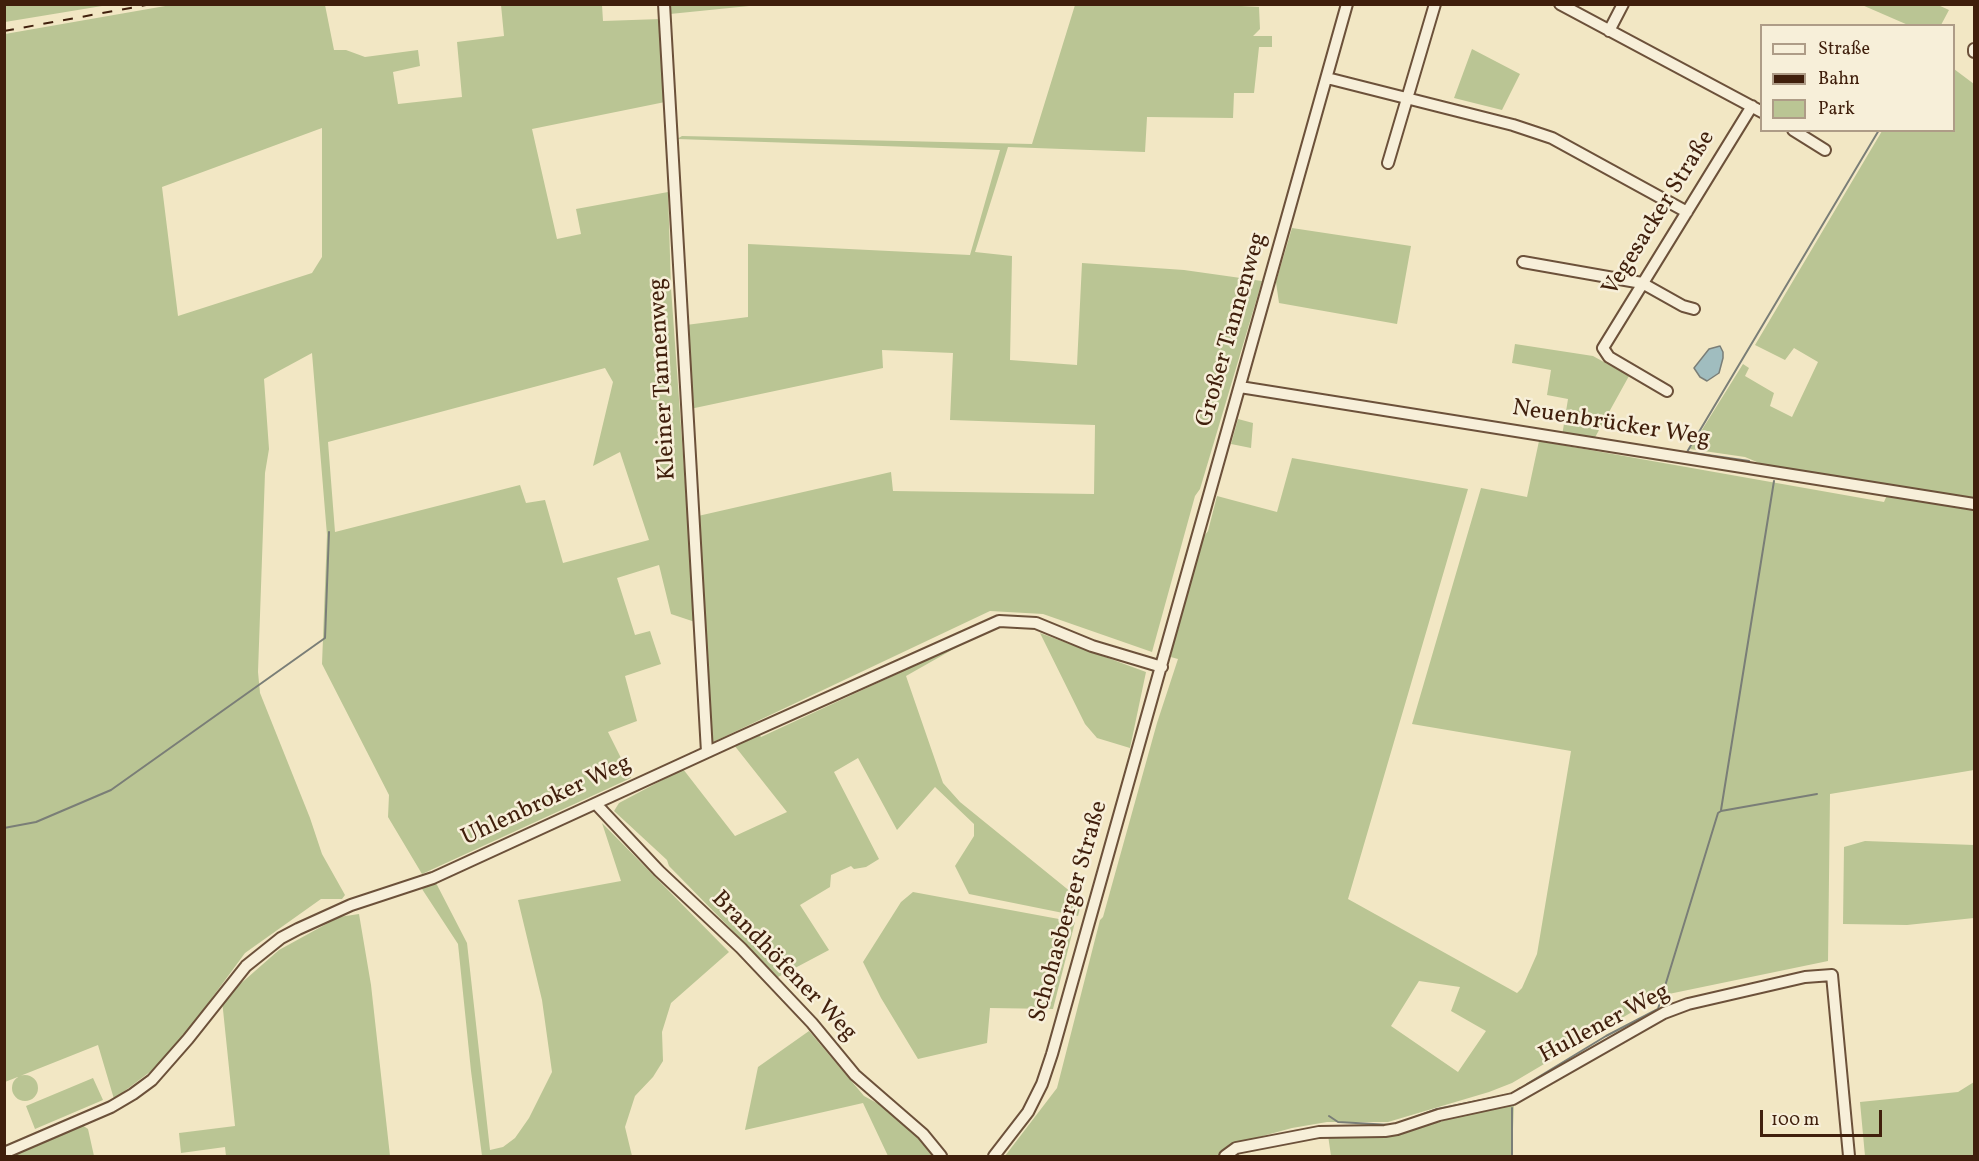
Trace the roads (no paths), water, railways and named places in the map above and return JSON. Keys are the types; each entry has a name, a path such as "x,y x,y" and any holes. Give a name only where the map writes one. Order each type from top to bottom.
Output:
{"street":[{"name":"Kleiner Tannenweg","path":"664,4 706,752"},
{"name":"Großer Tannenweg","path":"1162,667 1347,4"},
{"path":"1388,163 1435,4"},
{"path":"1560,4 1757,109"},
{"path":"1609,31 1623,4"},
{"path":"1327,78 1513,125 1552,138 1687,212"},
{"name":"Vegesacker Straße","path":"1667,391 1609,357 1603,348 1687,212 1757,109"},
{"path":"1795,132 1825,150"},
{"path":"1523,262 1642,283 1683,306 1694,309"},
{"name":"Neuenbrücker Weg","path":"1240,387 1974,504"},
{"name":"Uhlenbroker Weg","path":"4,1153 111,1107 152,1080 171,1060 246,966 281,938 351,905 433,878 706,752 999,621 1036,623 1092,646 1162,667"},
{"name":"Schohasberger Straße","path":"994,1156 1028,1112 1042,1084 1162,667"},
{"name":"Brandhöfener Weg","path":"596,804 658,871 741,948 812,1023 855,1075 923,1134 941,1156"},
{"name":"Hullener Weg","path":"1225,1156 1236,1148 1319,1132 1396,1129 1439,1115 1513,1099 1664,1014 1688,1004 1805,977 1832,975 1849,1156"}],"water":[{"path":"1720,346 1723,358 1719,373 1707,381 1700,377 1694,368 1709,349"}],"waterway":[{"path":"1749,461 1687,452 1878,132"},
{"path":"1721,810 1774,481"},
{"path":"4,828 36,822 111,790 325,638 329,532"},
{"path":"1527,1084 1606,1036 1658,1009 1718,813 1817,794"},
{"path":"1405,1121 1437,1109 1512,1094 1520,1088"},
{"path":"1512,1108 1512,1156"},
{"path":"1329,1116 1338,1122 1391,1125"}],"railway":[{"path":"4,31 152,4"}]}
